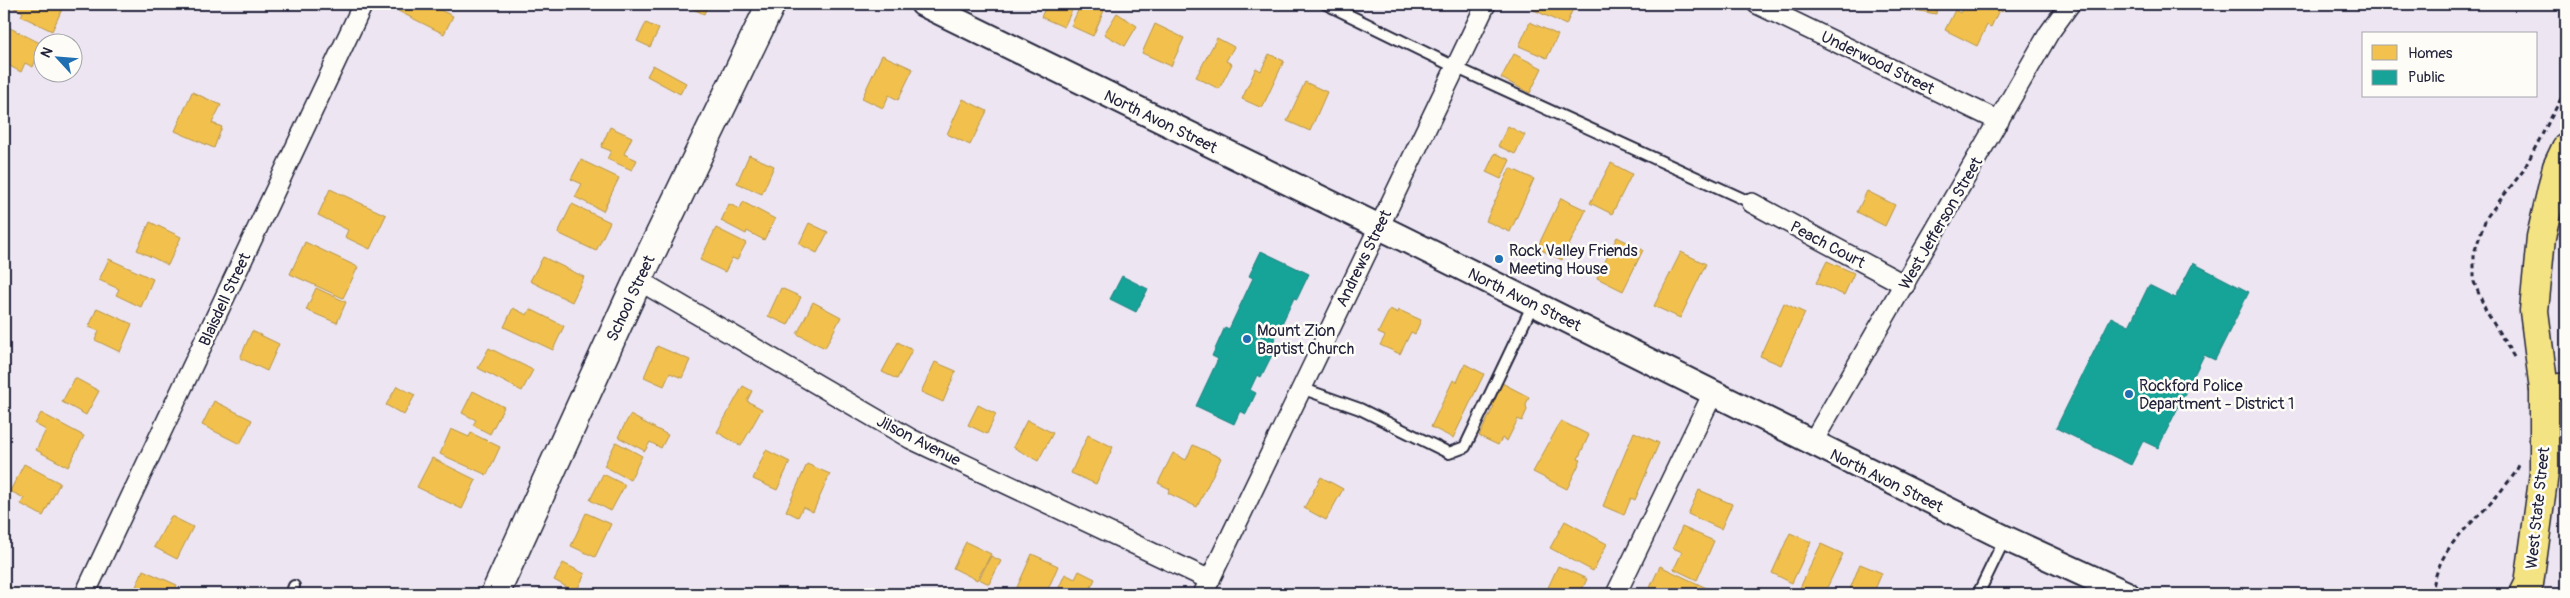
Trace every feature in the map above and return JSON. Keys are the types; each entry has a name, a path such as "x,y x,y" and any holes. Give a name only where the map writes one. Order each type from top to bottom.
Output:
{"main road":[{"name":"School Street","path":"494,594 638,280 771,4"},
{"name":"West State Street","path":"2524,594 2529,584 2532,565 2555,389 2534,311 2541,237 2557,167 2566,148"}],"street":[{"name":"Blaisdell Street","path":"85,594 363,4"},
{"name":"North Avon Street","path":"923,4 1378,226 2005,538 2127,594"},
{"name":"Andrews Street","path":"1206,587 1378,226 1457,68 1486,4"},
{"name":"Underwood Street","path":"1757,4 1999,121"},
{"name":"West Jefferson Street","path":"1812,443 2049,33 2070,4"},
{"name":"Peach Court","path":"1752,203 1905,284"},
{"name":"Jilson Avenue","path":"638,280 911,439 1206,587"},
{"path":"1616,594 1713,393"}],"lane":[{"path":"1326,4 1457,68 1752,203"},
{"path":"1301,388 1360,408 1450,453 1465,447 1533,304"},
{"path":"1978,594 2005,538"}],"path":[{"path":"2517,362 2486,312 2474,282 2474,253 2486,218 2523,171 2566,89"},
{"path":"2432,594 2435,573 2452,543 2494,501 2517,471 2522,456"}],"building: Homes":[{"path":"11,4 56,4 63,7 52,31 21,16 23,12 10,6"},
{"path":"401,4 438,4 440,5 438,9 453,16 444,34 398,11"},
{"path":"682,4 708,4 704,14"},
{"path":"1047,4 1075,4 1064,27 1041,17"},
{"path":"1081,4 1100,4 1106,6 1093,36 1071,26"},
{"path":"1534,4 1575,4 1566,25 1532,9"},
{"path":"1894,4 1937,4 1936,14 1893,6"},
{"path":"1965,4 2006,4 2002,12 1999,10 1991,27 1987,25 1977,46 1945,30 1955,10 1960,13"},
{"path":"1117,13 1137,26 1125,46 1104,34"},
{"path":"1530,22 1558,35 1547,58 1519,46"},
{"path":"646,23 659,29 650,47 637,41"},
{"path":"1155,24 1184,38 1171,66 1142,53"},
{"path":"4,25 32,39 32,66 25,63 21,72 4,63"},
{"path":"1217,38 1234,47 1226,61 1232,64 1219,89 1196,77"},
{"path":"1269,54 1284,61 1262,108 1242,99 1256,68 1261,71"},
{"path":"1514,54 1542,68 1530,93 1501,78"},
{"path":"882,55 913,69 898,100 889,95 883,108 862,98"},
{"path":"653,65 686,83 680,94 647,76"},
{"path":"4,72 9,75 4,86"},
{"path":"1305,82 1327,92 1310,131 1287,121"},
{"path":"192,92 221,105 212,123 222,127 214,148 175,131"},
{"path":"963,99 987,111 970,145 947,134"},
{"path":"1508,126 1525,135 1515,154 1498,146"},
{"path":"610,127 632,137 624,154 637,160 632,170 607,159 611,151 601,147"},
{"path":"1495,153 1510,160 1501,179 1486,172"},
{"path":"749,155 774,166 762,194 737,183"},
{"path":"581,160 619,178 603,211 575,197 582,184 571,179"},
{"path":"1611,163 1632,174 1612,214 1590,203"},
{"path":"1510,168 1534,179 1510,232 1486,221"},
{"path":"330,189 386,215 370,249 345,237 348,230 318,215"},
{"path":"1867,191 1895,205 1885,226 1857,212"},
{"path":"1561,198 1586,210 1562,260 1537,248"},
{"path":"743,202 775,219 764,240 747,231 746,234 721,221 729,204 740,209"},
{"path":"572,204 610,222 596,251 558,233"},
{"path":"150,222 181,237 168,265 137,250"},
{"path":"809,223 828,232 817,253 799,244"},
{"path":"716,228 746,243 737,260 732,258 725,272 700,260"},
{"path":"1617,237 1643,250 1623,291 1597,278"},
{"path":"305,242 358,267 343,298 290,274"},
{"path":"1681,252 1706,264 1680,318 1654,306"},
{"path":"543,257 584,277 572,302 530,281"},
{"path":"109,259 153,279 141,307 116,295 119,289 99,280"},
{"path":"1827,261 1854,273 1844,295 1816,283"},
{"path":"316,288 346,302 337,323 306,310"},
{"path":"781,288 801,297 788,325 768,316"},
{"path":"813,302 841,317 825,348 797,334"},
{"path":"1784,303 1805,313 1781,365 1760,356"},
{"path":"97,308 132,324 120,352 95,340 99,331 89,327"},
{"path":"513,308 527,315 530,309 564,326 553,350 504,327"},
{"path":"1390,309 1398,313 1399,310 1421,320 1415,334 1411,332 1400,354 1380,345 1385,336 1378,333"},
{"path":"252,331 279,344 267,371 240,358"},
{"path":"898,342 912,350 897,379 882,372"},
{"path":"657,346 690,360 682,378 670,373 664,386 644,377"},
{"path":"489,348 533,370 522,391 478,368"},
{"path":"935,362 956,371 943,402 921,392"},
{"path":"1465,364 1484,374 1453,438 1431,427 1453,380 1457,382"},
{"path":"75,378 99,391 86,415 62,402"},
{"path":"1500,382 1529,397 1526,405 1527,410 1522,421 1518,419 1507,441 1502,438 1498,445 1479,436 1494,406 1489,404"},
{"path":"397,386 415,395 404,415 386,405"},
{"path":"743,386 752,391 747,401 762,409 741,446 717,432"},
{"path":"473,391 504,407 490,434 473,425 476,420 462,413"},
{"path":"214,401 252,420 240,444 202,425"},
{"path":"978,405 996,414 987,434 968,425"},
{"path":"41,413 84,436 68,467 36,450 46,430 35,424"},
{"path":"630,415 668,435 661,448 650,442 645,451 618,437"},
{"path":"1027,420 1053,433 1038,461 1013,447"},
{"path":"1561,421 1589,435 1578,459 1581,460 1567,489 1533,472"},
{"path":"451,429 469,437 471,433 500,447 487,475 440,454"},
{"path":"1634,432 1659,443 1635,500 1631,498 1624,515 1603,506"},
{"path":"1088,435 1113,447 1096,484 1071,473"},
{"path":"616,442 642,456 630,480 604,466"},
{"path":"1193,445 1221,458 1197,507 1168,493 1170,489 1158,483 1173,453 1186,460"},
{"path":"766,450 790,462 777,490 753,479"},
{"path":"432,458 476,480 462,509 417,487"},
{"path":"24,464 60,483 43,516 21,504 24,498 10,491"},
{"path":"807,464 830,474 813,512 803,507 798,517 786,511"},
{"path":"603,474 625,485 611,511 590,500"},
{"path":"1321,477 1343,489 1326,520 1304,508"},
{"path":"1699,490 1732,504 1721,529 1688,514"},
{"path":"586,513 611,524 595,557 571,546"},
{"path":"171,516 193,527 177,559 154,547"},
{"path":"1565,521 1607,544 1593,571 1550,548"},
{"path":"1682,527 1714,541 1697,580 1674,569 1682,552 1673,548"},
{"path":"1790,533 1811,542 1792,583 1772,573"},
{"path":"966,542 991,554 977,580 953,568"},
{"path":"1821,544 1843,554 1824,594 1802,594 1798,592"},
{"path":"1032,554 1058,566 1046,594 1014,594"},
{"path":"991,556 1001,561 989,584 979,579"},
{"path":"563,563 585,574 576,592 554,580"},
{"path":"1860,564 1882,573 1873,594 1848,594"},
{"path":"1558,566 1587,579 1580,594 1551,594 1546,592"},
{"path":"1660,566 1713,591 1711,594 1647,594"},
{"path":"143,570 177,585 173,594 133,594"},
{"path":"1079,571 1095,579 1088,594 1056,594 1065,574 1075,579"},
{"path":"4,583 10,586 6,594 4,594"}],"building: Public":[{"name":"Mount Zion Baptist Church","path":"1261,251 1309,274 1297,299 1294,298 1270,349 1274,351 1261,377 1257,375 1250,390 1256,393 1246,414 1240,411 1234,424 1196,406 1218,359 1212,356 1225,327 1229,329 1253,278 1249,276"},
{"name":"Rockford Police Department - District 1","path":"2193,263 2249,292 2215,360 2204,355 2158,448 2143,441 2131,465 2056,428 2111,317 2129,326 2149,285 2175,298"},
{"path":"1122,276 1148,289 1136,312 1110,299"}],"place":[{"name":"Rock Valley Friends Meeting House","path":"1499,259"},
{"name":"Mount Zion Baptist Church","path":"1247,339"},
{"name":"Rockford Police Department - District 1","path":"2129,394"}]}
